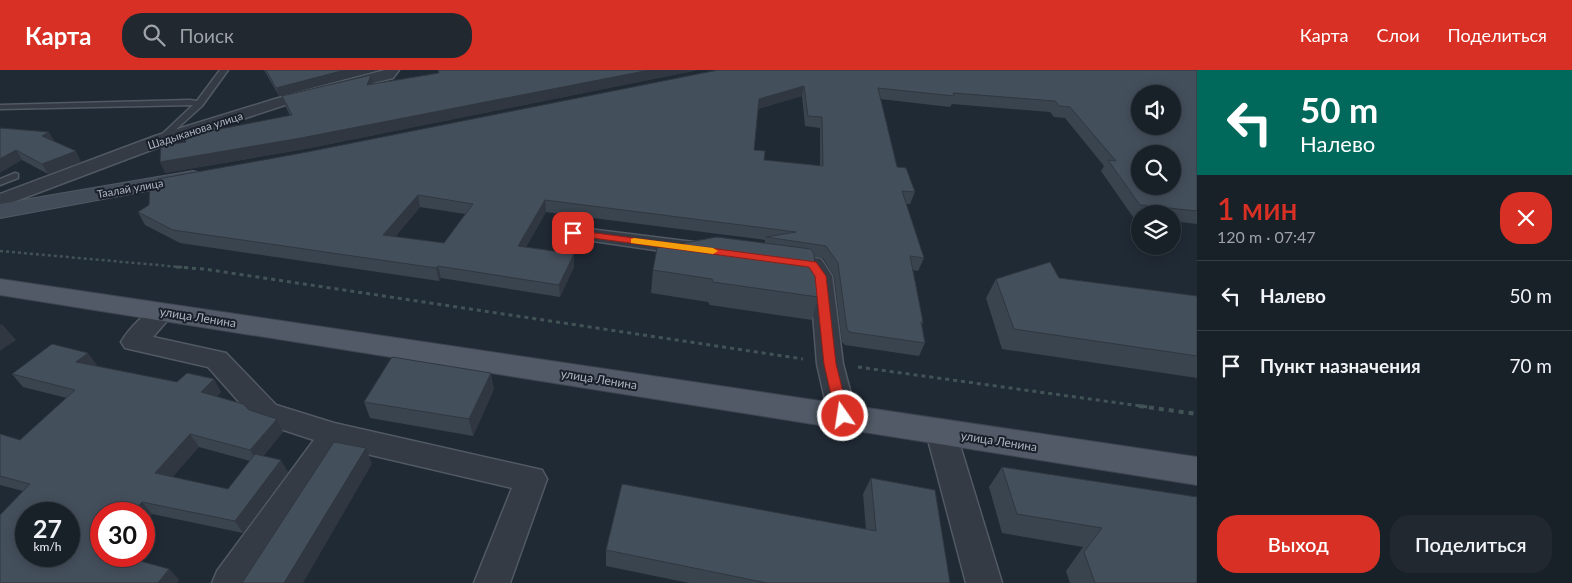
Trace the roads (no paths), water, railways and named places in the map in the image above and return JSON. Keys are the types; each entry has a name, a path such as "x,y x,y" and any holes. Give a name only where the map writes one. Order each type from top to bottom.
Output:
{"main road":[{"name":"улица Ленина","path":"0,287 1197,471"}],"street":[{"name":"Шадыканова улица","path":"0,201 161,140 280,102 388,75 392,70"},
{"name":"Таалай улица","path":"0,211 210,174"},
{"path":"573,233 727,253"},
{"path":"765,258 813,264 820,276 830,364 843,416"},
{"path":"160,315 134,342 217,360 266,413 334,435 531,479 492,583"},
{"path":"941,432 984,583"},
{"path":"230,583 334,435"}],"lane":[{"path":"161,140 200,104 224,70"},
{"path":"0,108 190,102 200,104"},
{"path":"55,174 86,163 122,154"},
{"path":"0,182 15,176"}]}
